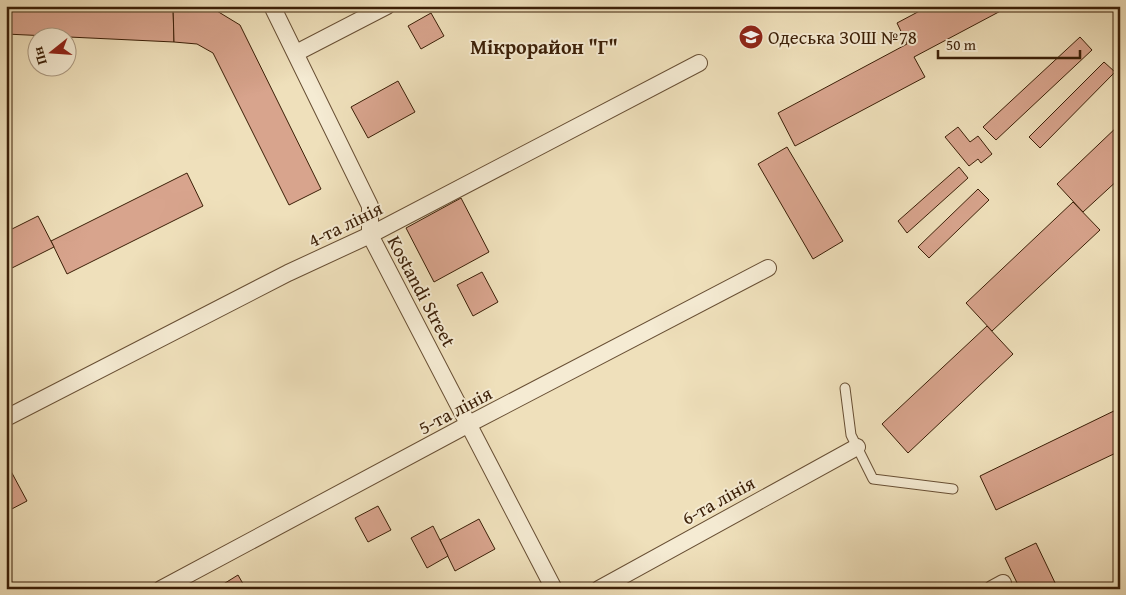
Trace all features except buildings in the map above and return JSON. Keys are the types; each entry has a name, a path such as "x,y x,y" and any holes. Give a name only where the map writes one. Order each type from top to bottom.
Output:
{"street":[{"name":"Kostandi Street","path":"272,6 370,206 370,234 554,589"},
{"path":"296,53 388,6"},
{"name":"4-та лінія","path":"6,418 288,273 370,234 699,63"},
{"name":"5-та лінія","path":"161,589 469,424 768,268"},
{"name":"6-та лінія","path":"598,589 857,447"}],"lane":[{"path":"845,388 852,435 874,479 953,489"}],"place":[{"name":"Одеська ЗОШ №78","path":"751,37"}],"district":[{"name":"Мікрорайон \"Г\"","path":"544,46"}]}
